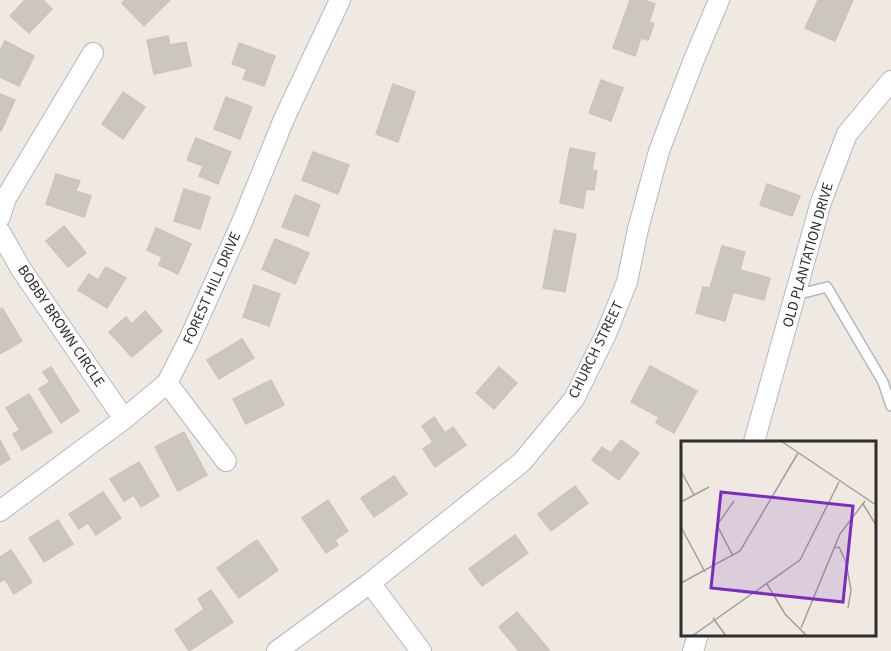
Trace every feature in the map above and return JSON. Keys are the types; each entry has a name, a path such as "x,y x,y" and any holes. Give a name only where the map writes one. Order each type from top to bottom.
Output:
{"street":[{"name":"FOREST HILL DRIVE","path":"0,511 124,419 167,383 193,332 284,119 340,0"},
{"name":"CHURCH STREET","path":"278,651 370,583 522,462 573,399 606,334 627,282 638,229 659,152 719,0"},
{"path":"0,217 6,198 93,53"},
{"name":"OLD PLANTATION DRIVE","path":"754,441 821,202 847,134 891,81"},
{"name":"BOBBY BROWN CIRCLE","path":"0,232 21,269 124,419"},
{"path":"167,383 226,461"},
{"path":"370,583 421,651"},
{"path":"693,651 697,636"}],"lane":[{"path":"796,295 827,287 883,382 891,406"}],"building":[{"path":"25,0 43,0 52,9 29,33 10,16"},
{"path":"125,0 170,0 144,26 122,3"},
{"path":"630,0 644,0 655,4 649,22 654,24 648,40 641,38 635,56 613,48"},
{"path":"818,0 853,0 835,41 805,28"},
{"path":"168,36 170,45 186,42 191,66 154,74 147,40"},
{"path":"5,41 34,56 19,86 0,77 0,51"},
{"path":"239,43 275,56 264,86 243,79 247,69 232,64"},
{"path":"601,80 623,88 611,121 589,113"},
{"path":"393,84 415,92 398,142 376,134"},
{"path":"123,92 145,107 123,139 102,124"},
{"path":"0,94 15,100 1,131 0,131"},
{"path":"226,97 252,107 240,139 214,129"},
{"path":"196,138 231,152 218,184 199,176 203,166 187,160"},
{"path":"570,148 595,153 592,170 597,171 594,190 586,189 583,208 560,203"},
{"path":"313,152 349,165 338,194 302,180"},
{"path":"56,174 80,181 76,191 91,196 84,217 46,204"},
{"path":"767,184 800,196 792,216 760,205"},
{"path":"184,189 210,197 200,229 174,221"},
{"path":"295,195 320,205 308,236 282,227"},
{"path":"64,226 86,253 68,267 46,241"},
{"path":"156,228 191,244 178,274 159,265 162,257 147,250"},
{"path":"554,230 576,234 565,292 543,288"},
{"path":"275,239 309,253 295,284 262,269"},
{"path":"722,246 745,252 740,270 770,278 764,300 733,292 725,321 696,313 703,287 710,288"},
{"path":"106,267 126,278 107,308 78,290 89,274 98,280"},
{"path":"254,285 280,294 269,326 243,317"},
{"path":"2,308 22,341 0,354 0,310"},
{"path":"145,311 162,331 132,357 109,332 126,317 132,324"},
{"path":"242,339 254,358 219,379 207,360"},
{"path":"650,366 697,391 674,433 656,423 659,417 631,402"},
{"path":"51,367 79,411 61,423 39,389 50,382 43,372"},
{"path":"499,367 517,383 494,409 476,393"},
{"path":"271,380 284,405 246,424 233,399"},
{"path":"29,394 52,432 22,450 13,434 20,430 6,408"},
{"path":"434,417 445,433 453,427 466,445 435,467 423,449 433,442 422,426"},
{"path":"184,432 207,475 178,491 155,447"},
{"path":"0,440 10,459 0,465"},
{"path":"621,440 639,453 619,480 592,460 602,447 611,453"},
{"path":"139,462 159,496 141,507 134,495 124,501 110,479"},
{"path":"394,476 407,494 374,517 361,498"},
{"path":"575,486 588,503 551,531 538,514"},
{"path":"103,492 121,518 96,535 88,523 79,529 69,514"},
{"path":"328,500 348,531 335,540 338,545 326,553 302,518"},
{"path":"58,520 73,544 44,562 29,538"},
{"path":"515,535 528,553 482,586 469,569"},
{"path":"257,540 278,570 239,598 217,568"},
{"path":"11,550 32,582 14,594 5,579 0,582 0,557"},
{"path":"211,590 233,622 189,651 175,630 204,609 198,599"},
{"path":"517,612 550,651 519,651 499,627"}]}
